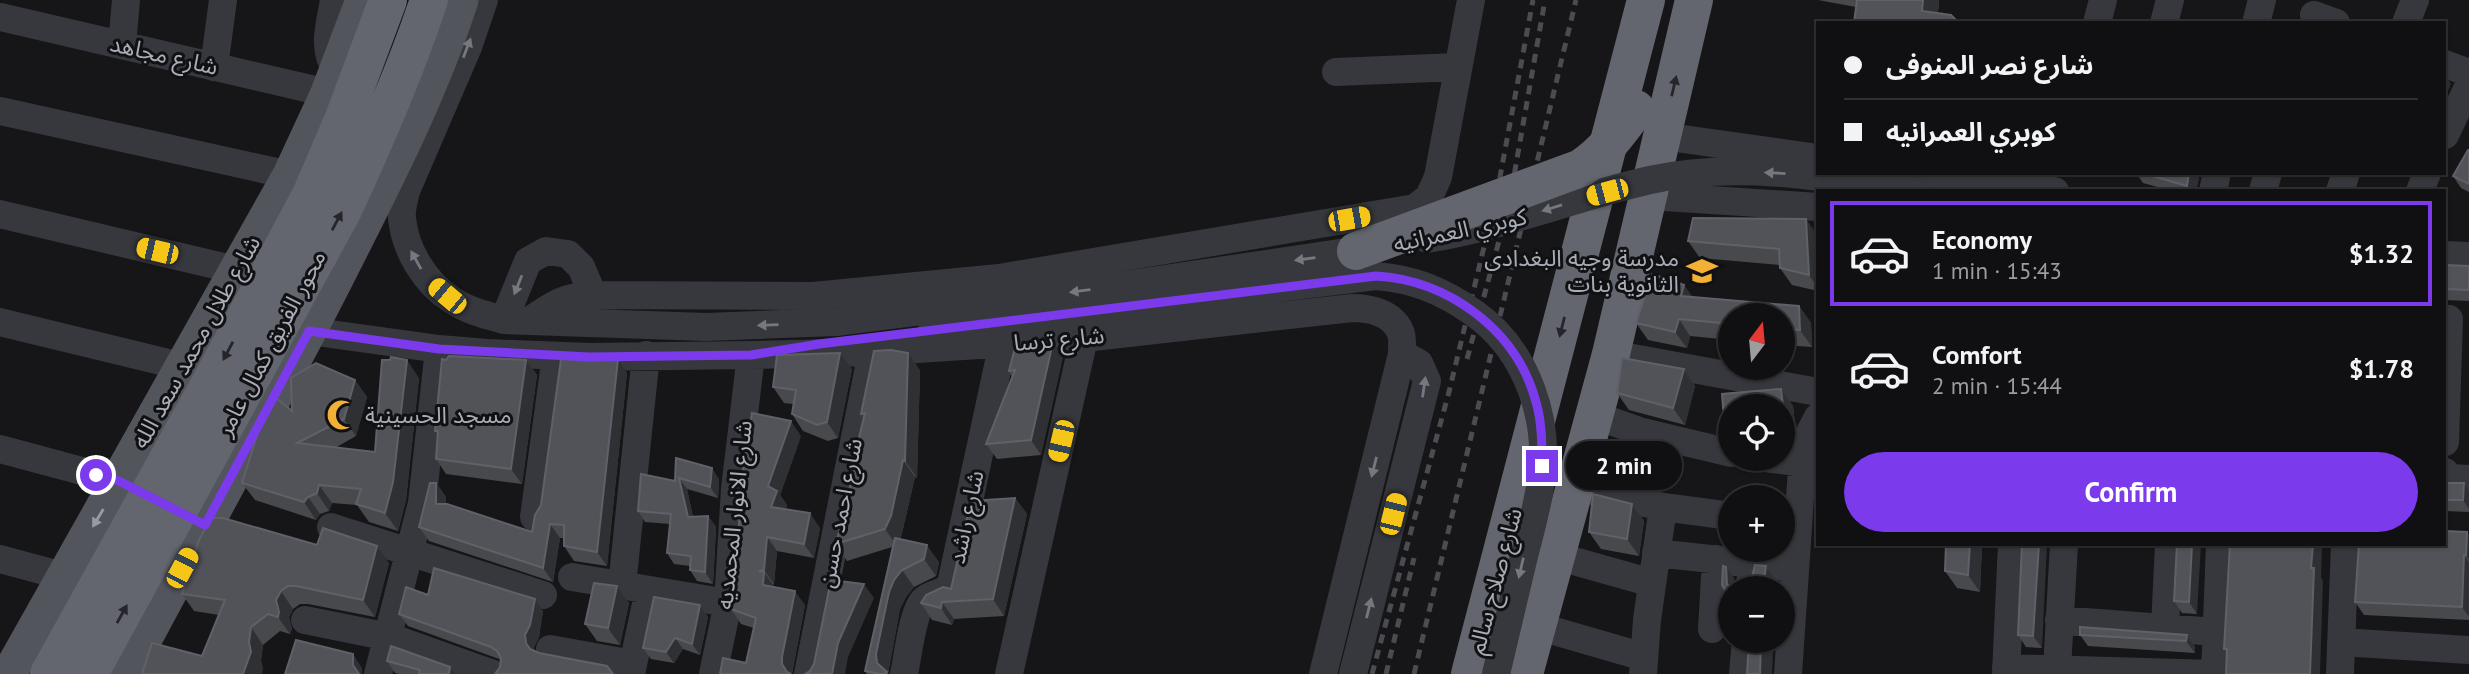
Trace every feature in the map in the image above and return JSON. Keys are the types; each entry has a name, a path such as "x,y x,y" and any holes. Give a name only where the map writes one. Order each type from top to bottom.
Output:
{"highway":[{"name":"محور الفريق كمال عامر","path":"48,674 212,380 310,195 344,118 388,0"},
{"name":"محور الفريق كمال عامر","path":"89,674 343,210 379,132 429,0"},
{"name":"شارع صلاح سالم","path":"1470,674 1646,0"},
{"path":"1366,264 1581,168 1596,158 1636,109 1654,61 1670,0"},
{"path":"1524,674 1611,354 1694,0"},
{"path":"1549,377 1556,387 1566,394 1589,399 1594,414"},
{"path":"1537,421 1551,414 1566,414 1580,421 1594,414"}],"main road":[{"name":"شارع طلال محمد سعد الله","path":"9,674 290,175 327,93 363,0"},
{"path":"126,674 309,331 415,145 461,0"},
{"path":"327,93 341,116 386,128 415,145"},
{"path":"230,281 239,311 260,324 284,331 309,331"}],"street":[{"path":"122,45 126,0"},
{"path":"214,66 223,0"},
{"path":"327,93 330,61 327,50 334,0"},
{"name":"كوبري العمرانيه","path":"484,0 468,47 415,145 401,216 406,241 417,264 432,284 452,300 475,312 516,320 706,327 836,322 1132,285 1366,264 1450,295 1488,323 1514,353 1536,402 1542,443 1540,487 1496,674"},
{"path":"516,320 571,297 593,295 813,296 986,279 1415,208 1429,197 1438,177 1471,0"},
{"path":"2098,21 2103,0"},
{"path":"2165,21 2170,0"},
{"path":"2257,21 2262,0"},
{"path":"2407,21 2415,0"},
{"name":"شارع مجاهد","path":"0,17 327,93"},
{"path":"2446,64 2469,73"},
{"path":"1336,72 1458,67"},
{"path":"2446,133 2469,85"},
{"path":"0,111 290,175"},
{"path":"1662,136 1816,158"},
{"name":"كوبري العمرانيه","path":"762,354 1366,264 1442,237 1513,220 1651,180 1713,172 1776,172 1900,189"},
{"path":"1950,175 2051,185"},
{"path":"1649,195 1816,207"},
{"path":"1323,674 1402,354 1401,333 1392,321 1380,313 1386,279 1376,214"},
{"path":"0,215 230,281"},
{"path":"516,320 528,261 546,251 568,254 581,267 593,295"},
{"path":"2446,255 2469,256"},
{"name":"شارع ترسا","path":"309,331 439,349 556,356 762,354 872,352 1084,338 1352,308 1367,308 1380,313"},
{"path":"2446,377 2454,320"},
{"path":"0,322 181,366"},
{"path":"1010,674 1084,338"},
{"name":"شارع راشد","path":"904,674 920,605 926,599 948,590 951,584 1003,343"},
{"path":"378,674 422,503 439,349"},
{"name":"شارع احمد حسن","path":"808,674 872,352"},
{"name":"شارع الانوار المحمديه","path":"713,674 728,603 735,489 762,354"},
{"path":"1353,674 1427,381 1419,363 1402,354"},
{"path":"1611,354 1816,392"},
{"path":"550,649 632,669 646,355"},
{"path":"534,517 556,356"},
{"path":"1594,414 1639,431 1718,450"},
{"path":"1795,502 1802,463 1815,430"},
{"path":"0,449 119,481 205,525"},
{"path":"1795,462 1802,463"},
{"path":"2446,473 2450,478 2469,480"},
{"path":"1575,487 1662,507 1718,514"},
{"path":"1537,626 1643,665 1662,507"},
{"path":"331,527 543,595"},
{"path":"2012,546 2006,671 2057,669 2215,674 2220,546"},
{"path":"2057,669 2064,546"},
{"path":"2165,626 2169,546"},
{"path":"2340,674 2345,546"},
{"path":"1656,552 1716,559 1751,576 1794,568"},
{"path":"1556,556 1652,583"},
{"path":"0,559 63,576"},
{"path":"1712,629 1716,559"},
{"path":"1788,674 1794,562"},
{"path":"572,577 728,603"},
{"path":"305,620 389,637 493,674"},
{"path":"2059,620 2216,632"},
{"path":"2341,642 2469,650"},
{"path":"1743,674 1745,653"}],"building":[{"path":"1857,0 1923,0 1922,11 1951,15 1957,21 1854,21"},
{"path":"2469,150 2469,184 2453,176"},
{"path":"2149,175 2189,175 2187,186"},
{"path":"1693,218 1806,219 1809,275 1780,268 1779,249 1688,241"},
{"path":"2446,265 2469,266 2469,290 2446,289"},
{"path":"1652,274 1684,285 1681,296 1764,303 1718,303 1718,323 1679,319 1675,332 1636,323"},
{"path":"1796,306 1799,306 1800,330 1796,330"},
{"path":"1053,342 1031,440 986,444 1015,370 1009,371 1016,344"},
{"path":"874,351 908,353 905,461 903,460 891,516 885,529 836,544 858,454 855,454 865,413 861,414"},
{"path":"840,353 827,422 817,425 792,414 796,390 773,387 777,355"},
{"path":"449,356 526,360 511,469 436,459 438,431 435,431 442,359 446,360"},
{"path":"391,357 407,360 393,482 385,513 356,504 361,489 319,485 317,493 304,502 242,483 261,423 275,397 292,411 291,378 316,363 355,380 344,419 297,443 375,452 382,360 390,360"},
{"path":"1622,358 1684,369 1673,408 1617,393"},
{"path":"561,359 618,359 597,552 564,546 564,525 550,524 543,568 419,527 430,483 436,483 436,504 447,504 532,532 535,515 541,505"},
{"path":"1781,389 1782,394 1722,394"},
{"path":"752,413 791,421 768,486 777,491 771,507 810,513 804,544 767,537 764,570 759,571 764,572 763,585 795,591 782,657 782,664 791,674 720,674 723,658 746,663 756,618 731,609 735,590 742,476"},
{"path":"676,458 712,468 710,487 679,478 688,517 708,516 705,572 690,570 691,556 667,553 671,514 638,511 641,474 675,481"},
{"path":"2446,483 2464,483 2463,500 2446,500"},
{"path":"1593,494 1632,504 1627,539 1589,532"},
{"path":"1015,498 993,599 942,602 941,608 921,603 926,595 943,587 951,589 971,501"},
{"path":"211,518 223,518 317,545 323,528 377,546 363,600 288,586 276,600 278,617 268,614 251,627 251,652 243,674 142,674 152,643 202,656 225,600 182,594 199,540"},
{"path":"2446,531 2467,532 2462,607 2355,602 2359,546 2446,546"},
{"path":"895,538 927,545 924,559 902,570 889,592 876,654 877,663 887,672 880,674 865,671"},
{"path":"1946,546 1970,546 1968,575 1945,571"},
{"path":"2022,546 2039,546 2033,636 2018,635"},
{"path":"2177,546 2192,546 2189,602 2174,601"},
{"path":"2230,546 2313,546 2310,674 2226,674 2227,649 2224,649"},
{"path":"1755,565 1766,566 1765,574 1752,576"},
{"path":"1723,566 1726,567 1727,576 1722,576"},
{"path":"434,568 535,599 530,625 525,635 530,649 607,666 613,674 495,674 500,667 501,658 491,647 399,614 406,587 428,595"},
{"path":"831,580 864,584 838,643 832,674 805,674 814,664"},
{"path":"594,583 617,586 608,628 585,624"},
{"path":"654,597 700,605 692,644 675,638 666,652 643,648"},
{"path":"2080,627 2187,635 2186,641 2080,635"},
{"path":"296,640 353,654 353,665 359,674 285,674"},
{"path":"391,646 450,667 449,674 419,674 420,670 387,661"},
{"path":"1748,653 1761,653 1760,674 1747,674"}],"railway":[{"path":"1372,674 1449,392 1497,193 1533,0"},
{"path":"1467,359 1509,204 1545,0"},
{"path":"1414,674 1576,0"},
{"path":"1386,674 1414,558"}],"place":[{"name":"مدرسة وجيه البغدادى الثانوية بنات","path":"1702,271"},
{"name":"مسجد الحسينية","path":"342,415"}],"route":[{"path":"96,475 119,481 205,525 309,331 487,353 589,357 751,355 819,344 1376,276 1419,282 1450,295 1488,323 1514,353 1536,402 1542,443 1542,466"}]}
